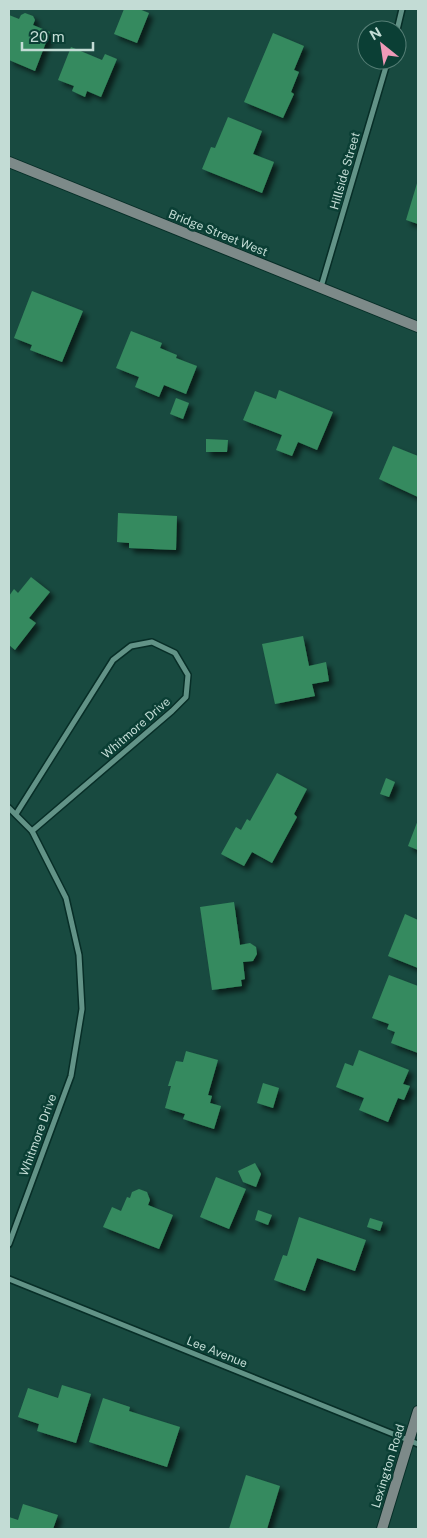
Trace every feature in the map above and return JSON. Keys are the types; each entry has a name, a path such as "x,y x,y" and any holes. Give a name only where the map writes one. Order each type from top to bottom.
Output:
{"main road":[{"name":"Bridge Street West","path":"9,162 418,327"},
{"name":"Lexington Road","path":"382,1529 414,1442 418,1411"}],"street":[{"name":"Hillside Street","path":"321,287 385,70"},
{"name":"Whitmore Drive","path":"16,814 112,660 131,646 152,642 175,653 188,675 186,696 172,711 32,831"},
{"name":"Whitmore Drive","path":"9,808 32,831 66,898 79,955 82,1009 70,1076 9,1244"},
{"name":"Lee Avenue","path":"9,1279 414,1442"}],"building":[{"path":"124,9 139,9 149,13 137,43 114,34"},
{"path":"25,13 33,16 35,20 33,25 50,32 35,71 9,60 9,15 19,19"},
{"path":"273,33 304,46 294,70 299,72 291,92 294,94 283,118 244,102"},
{"path":"71,47 102,60 105,54 117,59 101,97 87,91 85,97 72,91 74,86 58,80"},
{"path":"228,117 262,131 253,154 274,162 262,193 202,169 211,147 215,148"},
{"path":"418,180 418,224 406,220"},
{"path":"32,291 83,311 62,362 30,350 32,345 14,338"},
{"path":"131,331 162,343 160,348 177,355 176,358 197,366 186,394 164,385 159,397 135,387 139,377 116,368"},
{"path":"279,390 333,412 317,450 298,442 292,456 276,450 282,435 243,420 255,391 276,399"},
{"path":"176,398 189,403 183,419 170,414"},
{"path":"206,439 228,440 227,452 206,452"},
{"path":"393,446 418,456 418,497 379,479"},
{"path":"118,513 177,516 176,550 129,548 129,543 117,542"},
{"path":"31,577 50,592 29,618 36,623 15,650 9,645 9,596 14,589 18,593"},
{"path":"303,636 309,666 326,662 329,681 312,684 315,696 275,704 262,644"},
{"path":"277,773 307,789 294,814 297,817 272,863 252,852 244,866 221,854 236,827 241,830 247,819 250,821"},
{"path":"386,778 395,782 389,797 380,794"},
{"path":"418,820 418,850 408,846"},
{"path":"234,902 240,945 250,943 256,947 257,954 253,961 243,962 245,979 241,980 242,986 212,990 200,907"},
{"path":"405,914 418,920 418,968 388,956"},
{"path":"389,975 418,986 418,1053 391,1043 395,1032 387,1029 389,1024 372,1018"},
{"path":"359,1050 409,1070 403,1084 410,1086 404,1100 398,1098 388,1122 359,1110 364,1098 336,1087 345,1063 353,1066"},
{"path":"186,1051 218,1060 208,1095 212,1096 210,1103 221,1106 214,1129 183,1119 185,1114 165,1108 171,1086 168,1086 176,1061 183,1062"},
{"path":"263,1083 279,1088 273,1108 257,1103"},
{"path":"255,1163 261,1174 256,1187 243,1182 238,1171"},
{"path":"216,1177 246,1189 229,1229 200,1217"},
{"path":"139,1189 147,1192 150,1200 148,1205 173,1215 159,1249 103,1227 112,1207 121,1211 127,1197 130,1198 132,1192"},
{"path":"258,1210 272,1215 268,1225 255,1220"},
{"path":"299,1217 366,1240 355,1271 317,1258 305,1291 274,1280 283,1255 287,1256"},
{"path":"370,1218 383,1222 380,1231 367,1227"},
{"path":"62,1385 91,1394 76,1443 37,1431 39,1424 18,1417 28,1388 58,1398"},
{"path":"103,1398 130,1407 129,1411 180,1427 167,1467 89,1442"},
{"path":"246,1475 280,1486 267,1529 229,1529"},
{"path":"23,1504 58,1515 53,1529 9,1529 9,1517 18,1520"}]}
